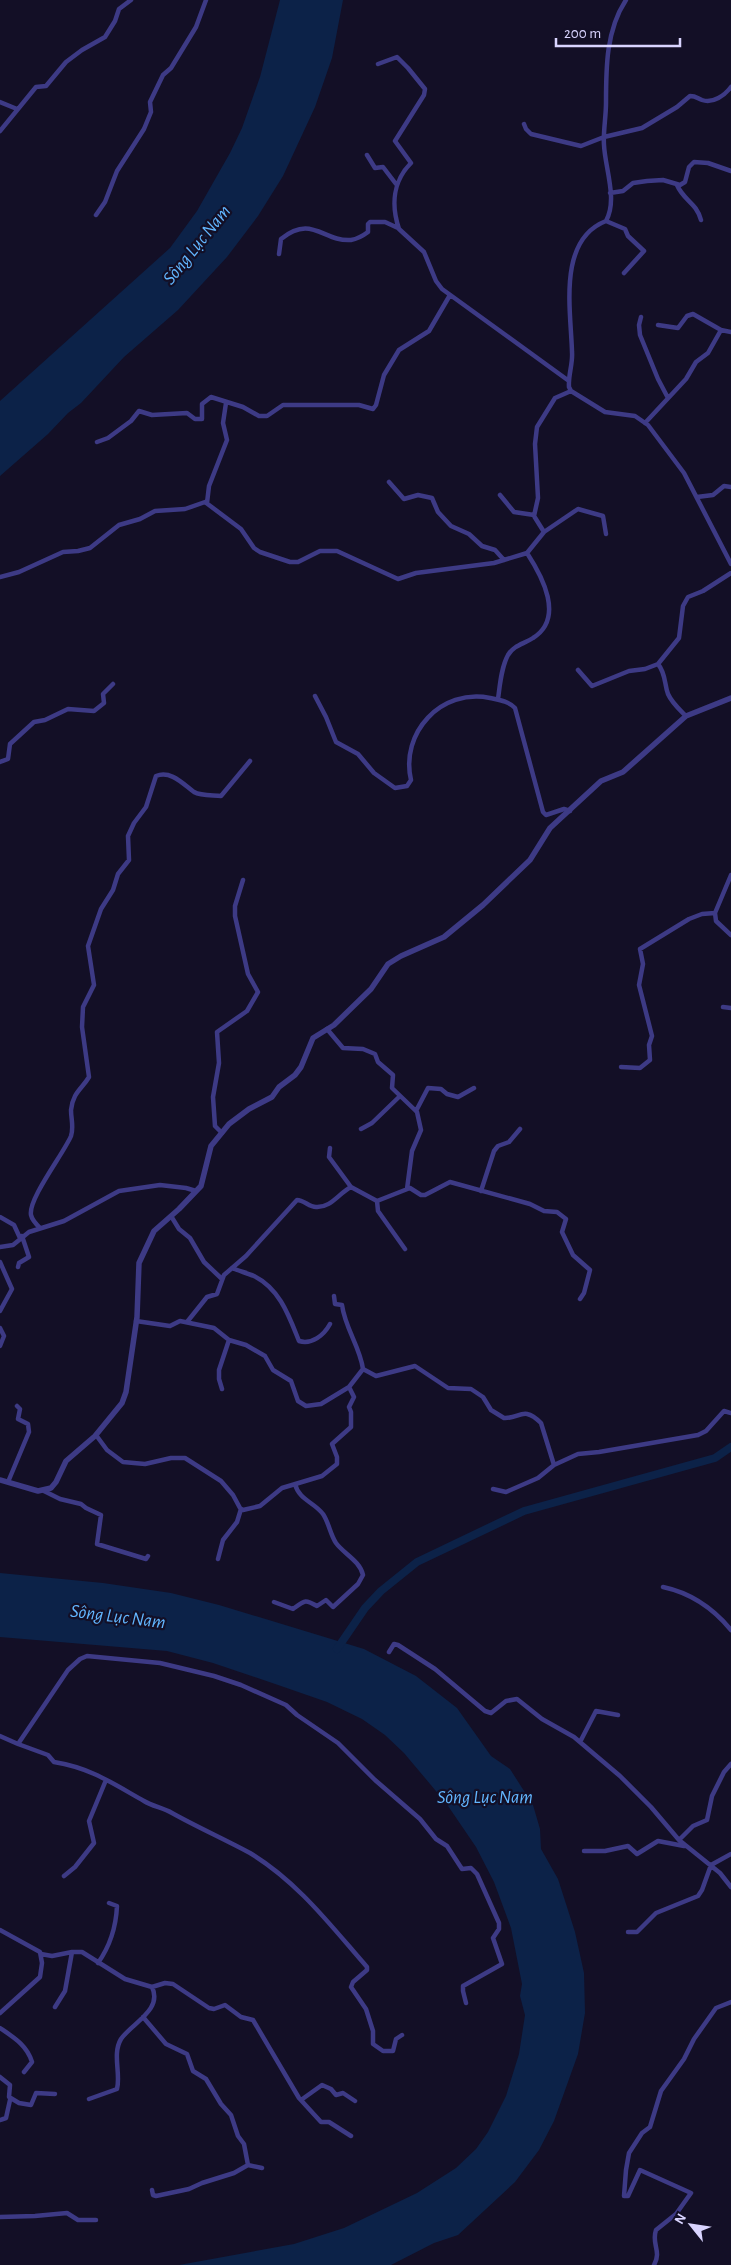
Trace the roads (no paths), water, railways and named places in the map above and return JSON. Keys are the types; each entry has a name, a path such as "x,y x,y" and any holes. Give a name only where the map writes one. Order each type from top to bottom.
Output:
{"street":[{"path":"0,131 36,87 46,86 66,62 105,37 115,21 118,9 131,0"},
{"path":"96,215 105,202 117,171 144,129 151,112 150,102 163,75 172,68 202,15 206,2 199,0"},
{"path":"606,221 609,214 610,193 604,137 605,78 612,28 615,17 626,0"},
{"path":"378,64 397,57 425,89 424,95 395,141 411,163 396,184 395,203 398,228"},
{"path":"524,124 531,134 578,146 648,125 677,107 690,96 712,100 725,94 731,87"},
{"path":"0,102 17,109"},
{"path":"367,155 375,168 383,167 396,184"},
{"path":"610,193 647,181 663,180 677,185 685,182 689,167 694,162 708,163 731,171"},
{"path":"677,185 682,194 696,206 701,220"},
{"path":"624,273 644,251 628,236 624,229 606,221 596,224 585,236 572,266 570,323 572,356 569,381 571,391 605,412 635,416 645,423 672,456 697,497 722,550 731,564"},
{"path":"280,254 281,239 298,230 317,230 349,240 367,233 370,222 385,222 398,228 424,252 436,281 450,295 569,381"},
{"path":"97,442 108,438 131,421 139,411 152,415 187,413 200,420 203,417 202,404 208,398 214,396 226,403 243,407 259,416 267,416 283,405 359,405 373,409 376,405 384,375 399,350 429,331 450,295"},
{"path":"658,325 678,328 684,318 691,314 721,330 731,332"},
{"path":"641,317 638,325 640,335 658,380 668,398"},
{"path":"645,423 686,379 698,360 708,353 721,330"},
{"path":"544,532 534,515 538,498 537,427 555,398 571,391"},
{"path":"207,503 209,486 227,440 223,423 226,403"},
{"path":"390,482 404,499 418,495 432,498 438,512 450,526 469,534 485,547 495,550 504,560"},
{"path":"697,497 713,495 724,486 731,487"},
{"path":"500,495 514,512 534,515"},
{"path":"207,503 241,529 257,550 290,562 304,561 320,551 337,551 398,579 416,573 491,564 527,553 544,532 556,526 576,510 581,509 603,516 606,534"},
{"path":"0,577 18,572 63,552 78,552 90,548 120,526 155,512 207,503"},
{"path":"498,700 508,654 514,647 536,636 548,621 549,611 545,585 527,553"},
{"path":"578,670 592,686 629,670 645,669 658,664 679,638 683,606 688,597 703,591 731,573"},
{"path":"658,664 664,672 672,702 686,716"},
{"path":"0,762 8,759 10,744 32,724 68,709 90,712 97,710 104,702 104,692 113,684"},
{"path":"315,696 336,742 358,754 374,773 395,788 406,786 411,780 408,771 410,750 416,732 429,715 456,699 480,696 498,700 515,708 543,812 546,815 564,809 570,811"},
{"path":"44,1491 51,1488 56,1482 67,1460 96,1435 122,1403 126,1392 136,1321 139,1263 152,1234 196,1191 203,1181 211,1146 232,1121 272,1097 279,1087 295,1075 301,1067 312,1038 334,1025 371,988 388,964 401,956 444,937 483,905 526,864 550,828 601,781 623,772 686,716 731,698"},
{"path":"40,1228 32,1217 32,1208 46,1176 64,1152 73,1128 71,1111 74,1099 79,1088 90,1077 82,1028 82,1007 93,988 94,982 88,946 103,904 113,890 118,874 129,860 128,838 131,828 146,807 156,776 166,775 186,784 197,793 222,796 250,761"},
{"path":"731,875 715,913 716,921 731,935"},
{"path":"222,1133 215,1126 213,1097 219,1062 217,1033 222,1027 247,1011 258,992 248,974 234,911 239,888 243,880"},
{"path":"621,1067 640,1068 650,1060 649,1045 652,1038 639,983 643,964 640,949 688,919 702,914 715,913"},
{"path":"723,1007 731,1008"},
{"path":"327,1029 344,1048 360,1048 374,1054 381,1065 393,1075 391,1087 416,1111 422,1132 412,1151 407,1189"},
{"path":"416,1111 428,1088 441,1089 447,1094 458,1097 474,1088"},
{"path":"361,1129 372,1123 400,1096"},
{"path":"481,1191 494,1151 498,1146 509,1142 520,1128"},
{"path":"330,1148 329,1157 351,1187 377,1201"},
{"path":"377,1201 407,1189 415,1189 421,1195 425,1195 450,1182 530,1204 544,1211 557,1212 565,1218 562,1232 568,1246 575,1258 590,1270 584,1293 580,1299"},
{"path":"0,1247 13,1245 21,1237 40,1228 64,1221 119,1191 160,1185 196,1191"},
{"path":"187,1322 206,1297 217,1294 222,1279 246,1256 297,1200 315,1207 323,1207 351,1187"},
{"path":"377,1201 378,1211 405,1249"},
{"path":"171,1216 179,1229 190,1238 204,1262 222,1279"},
{"path":"0,1217 14,1225 29,1257 19,1263 18,1267"},
{"path":"0,1262 12,1289 0,1311"},
{"path":"232,1268 256,1278 276,1292 292,1320 299,1341 304,1342 320,1337 330,1324"},
{"path":"334,1296 335,1304 342,1305 345,1323 356,1345 363,1369 376,1376 415,1366 448,1388 471,1389 483,1397 491,1410 504,1418 526,1413 542,1423 554,1465"},
{"path":"136,1321 170,1326 180,1321 214,1328 229,1340 246,1345 265,1356 273,1370 290,1380 297,1400 302,1405 312,1406 321,1404 349,1387 363,1369"},
{"path":"0,1328 4,1336 0,1346"},
{"path":"222,1389 219,1370 229,1340"},
{"path":"241,1510 260,1506 280,1490 322,1476 337,1464 337,1457 332,1446 334,1440 347,1432 351,1427 349,1407 354,1397 349,1387"},
{"path":"8,1482 29,1432 28,1424 18,1419 20,1409 17,1406"},
{"path":"492,1489 506,1492 538,1478 554,1465 587,1452 599,1452 698,1435 706,1431 724,1411 731,1413"},
{"path":"96,1435 114,1458 123,1462 145,1464 171,1458 185,1458 220,1481 233,1495 241,1510 237,1522 223,1540 218,1559"},
{"path":"0,1480 44,1491 60,1499 81,1504 101,1515 96,1544 128,1552 136,1557 146,1559 148,1556"},
{"path":"274,1602 293,1609 306,1601 311,1601 317,1606 326,1600 333,1607 358,1584 363,1575 353,1559 344,1553 334,1540 323,1515 297,1493 295,1484"},
{"path":"663,1587 681,1592 712,1609 731,1630"},
{"path":"389,1652 394,1644 398,1644 435,1669 485,1712 493,1712 506,1701 517,1699 542,1719 580,1742 627,1782 654,1810 678,1840 711,1865 731,1887"},
{"path":"18,1744 63,1677 80,1659 88,1656 122,1658 185,1669 241,1685 286,1705 297,1716 338,1743 375,1780 420,1819 436,1840 446,1846 462,1869 472,1868 477,1874 499,1923 499,1929 493,1938 502,1964 463,1986 462,1991 466,2003"},
{"path":"580,1742 596,1711 618,1715"},
{"path":"0,1736 48,1755 54,1762 82,1767 143,1801 171,1813 251,1854 293,1886 327,1918 343,1941 367,1967 367,1970 353,1982 351,1987 366,2009 373,2031 373,2044 384,2052 393,2051 396,2039 402,2035"},
{"path":"678,1840 693,1826 707,1820 712,1796 724,1772 731,1764"},
{"path":"64,1876 75,1867 94,1843 90,1819 106,1780"},
{"path":"584,1851 604,1851 628,1846 637,1854 658,1841 685,1846"},
{"path":"628,1932 636,1932 656,1913 690,1900 700,1894 711,1865 731,1854"},
{"path":"98,1963 110,1945 116,1921 117,1906 109,1903"},
{"path":"0,1930 41,1954 52,1956 72,1952 83,1953 125,1979 152,1987 166,1983 173,1984 212,2010 225,2005 241,2017 254,2020 265,2042 301,2100 321,2122 329,2122 351,2136"},
{"path":"55,2007 65,1991 72,1952"},
{"path":"0,2013 40,1977 41,1954"},
{"path":"89,2099 117,2089 116,2069 120,2042 143,2017 154,2001 155,1996 152,1987"},
{"path":"654,2265 658,2256 654,2238 656,2230 676,2214 691,2192 640,2170 632,2191 628,2196 624,2196 629,2153 642,2133 650,2128 661,2092 684,2059 694,2039 716,2008 731,2002"},
{"path":"143,2017 166,2044 187,2054 193,2071 206,2080 221,2104 231,2115 238,2136 244,2144 248,2165"},
{"path":"0,2028 20,2042 28,2053 32,2062 24,2072"},
{"path":"0,2077 10,2085 8,2095 10,2100 6,2118 0,2120"},
{"path":"301,2100 322,2085 331,2089 336,2095 343,2092 355,2101"},
{"path":"10,2100 28,2106 32,2104 36,2093 55,2094"},
{"path":"152,2190 156,2196 181,2192 234,2173 248,2165 262,2168"},
{"path":"0,2217 66,2213 78,2220 96,2220"}],"water":[{"name":"Sông Lục Nam","path":"280,0 343,0 332,58 315,107 283,176 258,216 227,257 178,310 124,357 81,403 0,476 0,401 170,248 197,211 242,128 260,77"},
{"name":"Sông Lục Nam","path":"0,1573 103,1583 171,1593 219,1605 364,1649 416,1676 457,1708 491,1756 510,1769 533,1805 540,1829 541,1849 558,1879 575,1932 584,1973 585,2013 578,2054 554,2121 539,2150 515,2182 458,2235 434,2243 391,2265 179,2265 294,2244 344,2228 417,2193 456,2168 476,2149 488,2132 506,2096 519,2054 525,2015 520,1996 522,1984 511,1928 494,1882 476,1847 446,1803 404,1753 385,1735 362,1719 327,1702 213,1663 167,1651 0,1637"}],"waterway":[{"path":"337,1649 365,1608 381,1591 417,1562 524,1511 715,1458 731,1447"}]}
